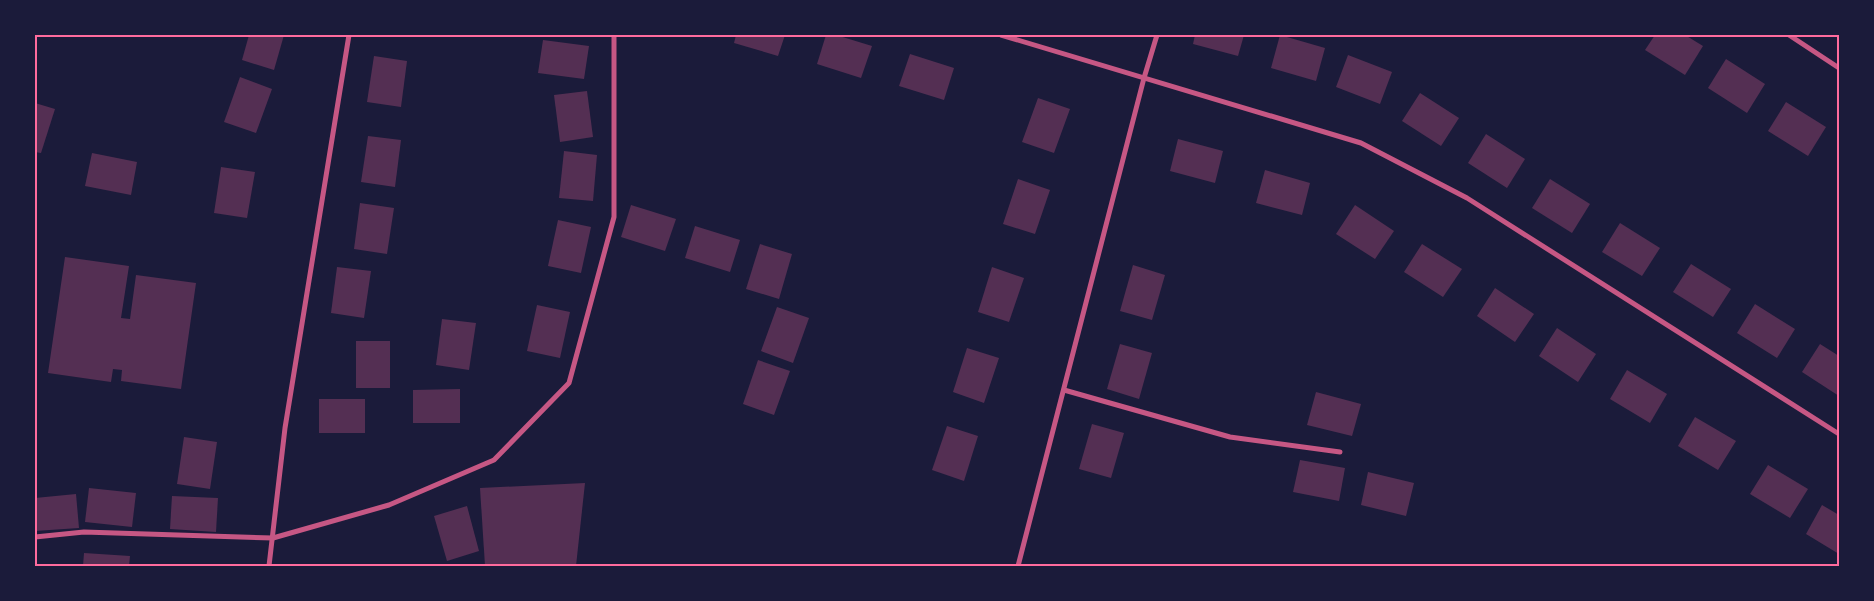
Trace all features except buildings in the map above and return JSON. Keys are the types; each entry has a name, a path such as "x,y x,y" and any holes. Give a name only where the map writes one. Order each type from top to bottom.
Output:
{"street":[{"path":"269,566 285,428 349,35"},
{"path":"35,537 84,532 273,538 389,505 494,460 569,384 614,217 614,35"},
{"path":"1001,35 1361,142 1467,198 1839,434"},
{"path":"1018,566 1144,78 1157,35"},
{"path":"1789,35 1839,68"},
{"path":"1064,390 1230,437 1340,452"}]}
